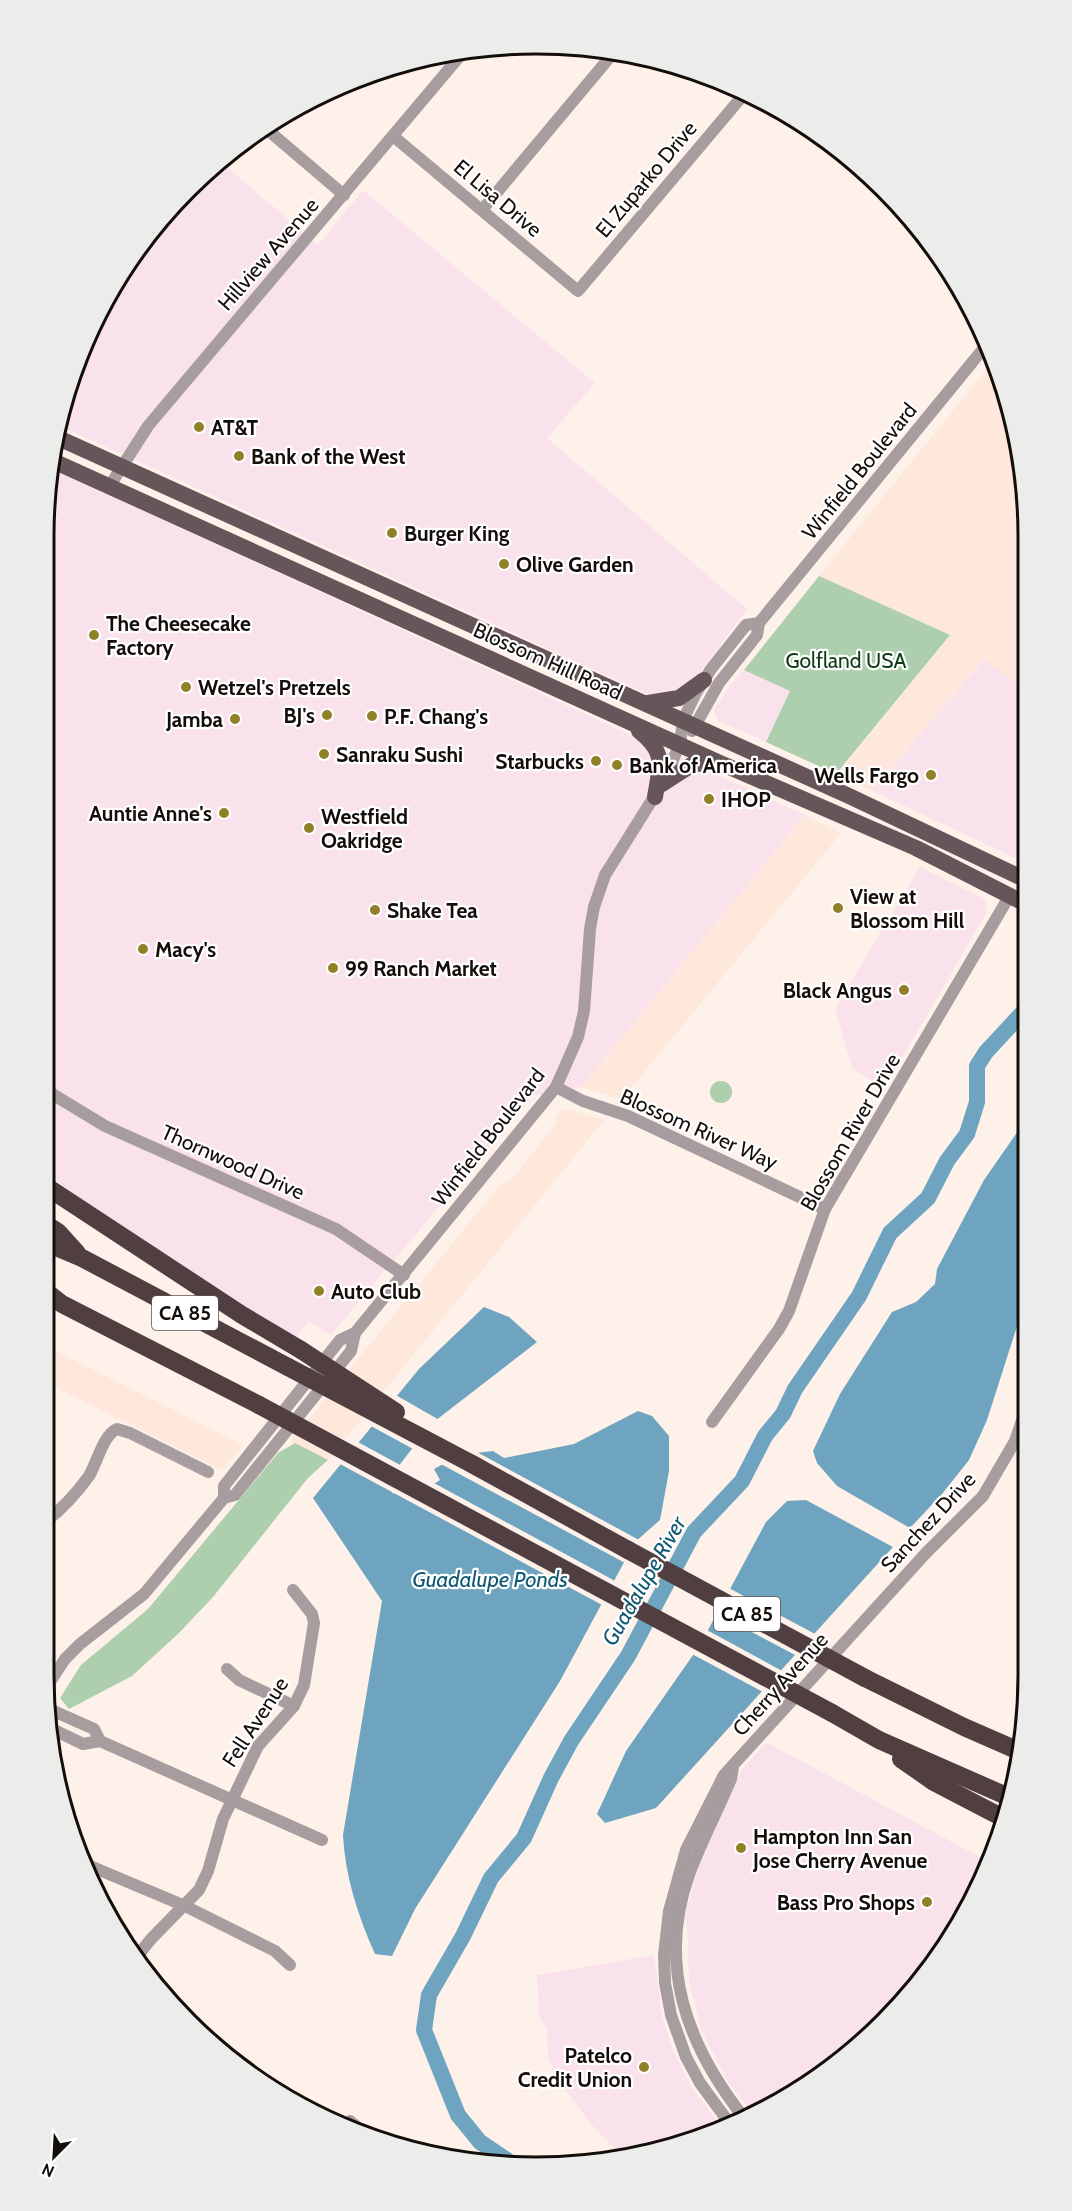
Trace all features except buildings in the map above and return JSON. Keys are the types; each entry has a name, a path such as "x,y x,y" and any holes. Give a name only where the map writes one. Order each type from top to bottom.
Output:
{"highway":[{"path":"54,1191 233,1309 301,1350 472,1464"},
{"path":"54,1229 82,1258"},
{"name":"CA 85","path":"54,1246 82,1258 472,1464 865,1678 1012,1748"},
{"name":"CA 85","path":"54,1298 62,1304 259,1405 879,1740 1003,1795"},
{"path":"54,1302 62,1304"},
{"path":"879,1740 910,1768 997,1815"}],"main road":[{"name":"Blossom Hill Road","path":"63,440 690,723 1018,876"},
{"name":"Blossom Hill Road","path":"59,464 720,763 1018,892"},
{"path":"646,703 679,698 704,680"},
{"path":"624,720 654,743 659,750 658,790"},
{"path":"658,790 693,764 720,763"},
{"path":"916,848 926,841 940,838"}],"street":[{"path":"482,210 608,59"},
{"name":"Hillview Avenue","path":"109,488 120,467 148,426 457,61"},
{"name":"El Zuparko Drive","path":"578,291 739,100"},
{"path":"271,133 344,195"},
{"name":"El Lisa Drive","path":"393,136 578,291"},
{"name":"Winfield Boulevard","path":"690,723 757,635 759,623 981,352"},
{"name":"Winfield Boulevard","path":"54,1676 65,1659 80,1644 144,1594 224,1498 235,1495 351,1351 355,1333 556,1087 572,1055 580,1029 594,907 605,874 658,790 690,723 704,680 746,625 759,623"},
{"name":"Blossom River Drive","path":"712,1422 779,1329 789,1311 825,1209 1018,892"},
{"name":"Blossom River Way","path":"556,1087 583,1101 628,1116 825,1209"},
{"name":"Thornwood Drive","path":"54,1095 105,1126 345,1234 404,1275"},
{"path":"54,1514 77,1492 99,1457 109,1435 117,1429 134,1435 208,1472"},
{"name":"Sanchez Drive","path":"858,1628 926,1553 983,1496 1018,1431"},
{"name":"Fell Avenue","path":"141,1951 199,1890 208,1871 215,1839 231,1800 258,1746 294,1706 304,1685 314,1623 312,1614 293,1590"},
{"name":"Cherry Avenue","path":"725,2118 700,2083 686,2057 671,2015 664,1955 669,1911 680,1865 708,1802 724,1775 858,1628"},
{"path":"227,1669 239,1680 294,1706"},
{"path":"55,1712 94,1729 100,1741"},
{"path":"57,1732 83,1744 100,1741 322,1840"},
{"name":"Cherry Avenue","path":"733,1767 731,1779 684,1892 677,1929 676,1962 678,1983 693,2036 721,2089 739,2111"},
{"path":"95,1868 185,1906 275,1951 290,1965"}],"shaded area":[{"path":"227,167 318,245 363,190 595,383 547,438 747,609 689,687 664,698 645,693 66,429 91,352 104,323 135,268 174,218 218,174"},
{"path":"987,368 1002,411 1014,473 1018,536 1018,685 984,658 872,791 837,774 950,636 819,576"},
{"path":"58,472 805,815 581,1087 532,1096 331,1335 308,1321 296,1337 153,1255 54,1180 54,536"},
{"path":"985,658 1018,685 1018,859 872,791"},
{"path":"744,670 790,691 766,742 718,721 714,710 731,684"},
{"path":"805,815 841,833 622,1099 581,1087"},
{"path":"920,867 982,898 986,902 987,912 884,1089 852,1068 835,1008"},
{"path":"567,1109 604,1120 328,1460 290,1442 501,1184 512,1179 556,1123 556,1116 562,1110"},
{"path":"54,1350 243,1445 222,1470 54,1387"},
{"path":"766,1742 981,1858 968,1888 937,1943 877,2016 804,2076 748,2107 729,2084 702,2032 689,1982 687,1923 684,1919 697,1872 741,1771"},
{"path":"654,1955 662,2016 673,2050 692,2088 717,2121 661,2141 616,2150 590,2123 555,2075 548,2058 547,2030 539,2016 537,1975"}],"green space":[{"name":"Golfland USA","path":"819,576 950,635 836,774 766,742 790,691 744,670"},
{"path":"721,1081 729,1084 732,1092 729,1100 721,1103 713,1100 710,1092 713,1084"},
{"path":"295,1443 328,1460 308,1478 213,1597 179,1633 132,1676 69,1709 60,1698 81,1665 148,1609 278,1453"}],"water":[{"path":"1018,1131 1018,1323 987,1420 969,1460 942,1494 910,1528 837,1486 817,1463 813,1451 840,1394 892,1312 916,1302 935,1284 937,1269 984,1180"},
{"name":"Guadalupe Ponds","path":"484,1307 509,1317 537,1342 431,1424 391,1476 392,1493 411,1493 435,1483 440,1480 434,1469 460,1455 493,1451 504,1458 574,1444 638,1411 652,1416 669,1436 669,1471 660,1520 635,1542 560,1681 415,1909 392,1956 375,1954 353,1896 346,1866 343,1835 382,1601 313,1498 419,1369"},
{"path":"806,1500 893,1547 656,1808 605,1823 597,1814 626,1751 700,1645 766,1522 787,1501"}],"pier":[{"path":"394,1394 441,1421 415,1450 369,1425"},
{"path":"356,1441 402,1466 394,1477 395,1490 403,1492 432,1482 617,1582 604,1606 338,1463"},
{"path":"473,1450 641,1541 627,1564 439,1463 459,1452"},
{"path":"727,1587 817,1635 797,1656 714,1612"},
{"path":"705,1629 784,1672 765,1693 690,1653"}],"waterway":[{"name":"Guadalupe River","path":"500,2156 480,2142 458,2115 424,2030 429,1995 463,1936 491,1878 524,1838 551,1778 571,1741 628,1656 694,1532 742,1481 765,1436 783,1414 795,1389 859,1296 890,1233 928,1198 947,1161 967,1134 977,1102 977,1066 986,1052 1018,1018"}],"place":[{"name":"AT&T","path":"199,427"},
{"name":"Bank of the West","path":"239,456"},
{"name":"Burger King","path":"392,533"},
{"name":"Olive Garden","path":"504,564"},
{"name":"The Cheesecake Factory","path":"94,635"},
{"name":"Wetzel's Pretzels","path":"186,687"},
{"name":"BJ's","path":"327,715"},
{"name":"P.F. Chang's","path":"372,716"},
{"name":"Jamba","path":"235,719"},
{"name":"Sanraku Sushi","path":"324,754"},
{"name":"Starbucks","path":"596,761"},
{"name":"Bank of America","path":"617,765"},
{"name":"Wells Fargo","path":"931,775"},
{"name":"IHOP","path":"709,799"},
{"name":"Auntie Anne's","path":"224,813"},
{"name":"Westfield Oakridge","path":"309,828"},
{"name":"View at Blossom Hill","path":"838,908"},
{"name":"Shake Tea","path":"375,910"},
{"name":"Macy's","path":"143,949"},
{"name":"99 Ranch Market","path":"333,968"},
{"name":"Black Angus","path":"904,990"},
{"name":"Auto Club","path":"319,1291"},
{"name":"Hampton Inn San Jose Cherry Avenue","path":"741,1848"},
{"name":"Bass Pro Shops","path":"927,1902"},
{"name":"Patelco Credit Union","path":"644,2067"}]}
